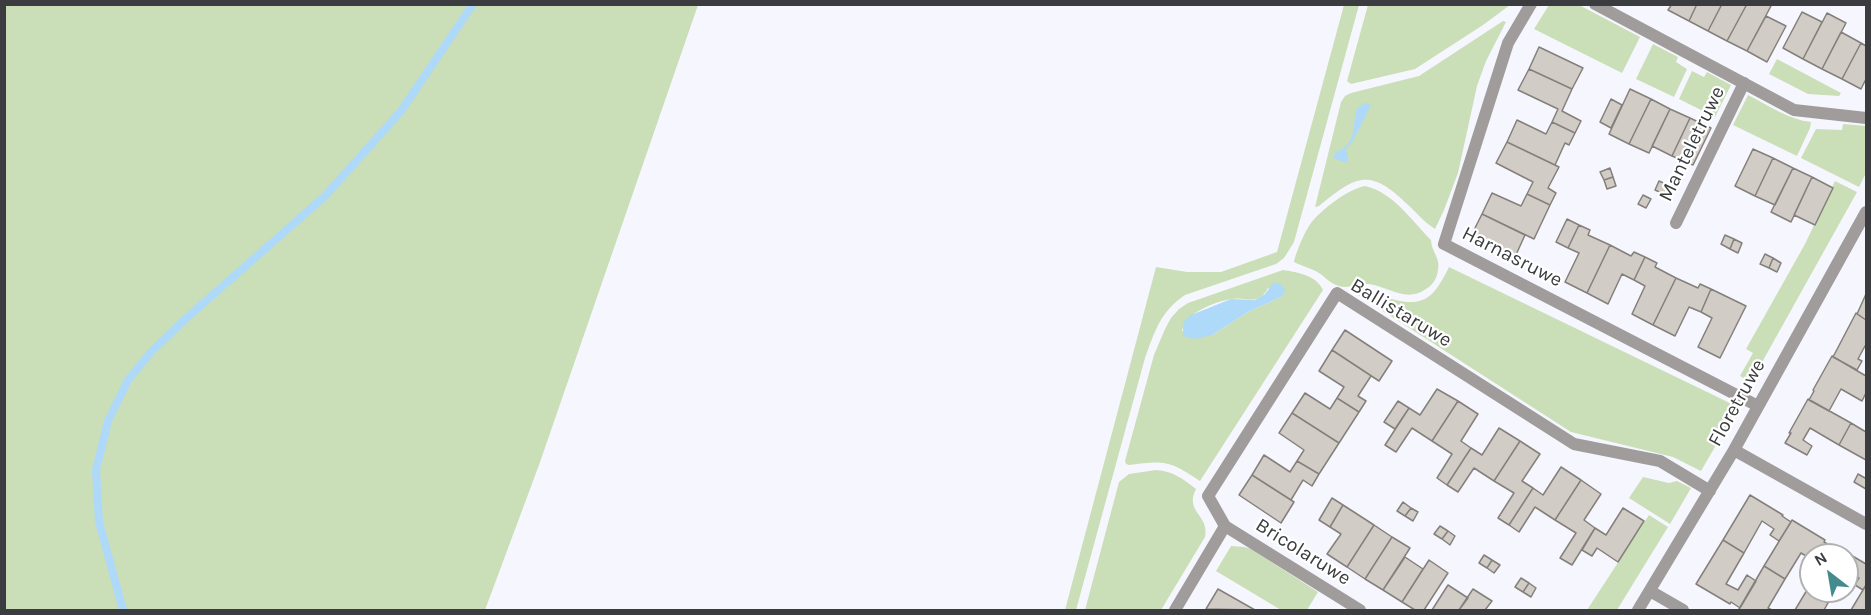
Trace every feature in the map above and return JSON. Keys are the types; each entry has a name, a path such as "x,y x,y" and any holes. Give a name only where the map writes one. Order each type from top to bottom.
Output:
{"street":[{"name":"Harnasruwe","path":"1531,4 1508,44 1444,244 1758,406"},
{"name":"Manteletruwe","path":"1595,4 1794,110 1866,118"},
{"name":"Manteletruwe","path":"1676,223 1744,83"},
{"name":"Floretruwe","path":"1638,610 1734,450 1865,220"},
{"name":"Ballistaruwe","path":"1225,526 1208,496 1337,293 1574,444 1660,461 1710,491"},
{"path":"1734,450 1866,524"},
{"path":"1175,610 1225,526"},
{"name":"Bricolaruwe","path":"1225,526 1360,610"},
{"path":"1650,591 1683,610"}],"green space":[{"path":"1368,4 1510,5 1415,69 1351,84 1347,81"},
{"path":"4,5 698,5 539,465 485,610 5,610"},
{"path":"1344,5 1359,5 1294,242 1284,258 1276,264 1185,295 1164,315 1145,358 1076,610 1065,610 1156,267 1187,272 1221,272 1277,252"},
{"path":"1549,5 1579,5 1640,37 1622,73 1534,29"},
{"path":"1503,21 1506,22 1486,61 1477,86 1458,173 1435,229 1394,192 1372,180 1353,182 1315,207 1341,102 1345,96 1419,76"},
{"path":"1653,44 1678,57 1676,62 1687,69 1674,97 1636,79"},
{"path":"1777,59 1841,93 1839,96 1808,94 1769,74"},
{"path":"1692,71 1704,77 1707,72 1731,85 1715,117 1679,99"},
{"path":"1748,95 1787,115 1811,122 1797,156 1733,125"},
{"path":"1843,124 1866,126 1866,173 1859,187 1801,158 1816,129 1842,130"},
{"path":"1835,181 1857,192 1751,382 1740,376 1753,353 1746,349 1805,244"},
{"path":"1365,186 1393,200 1431,240 1439,266 1437,276 1431,285 1419,293 1411,295 1398,293 1369,284 1338,286 1316,271 1294,262 1304,236 1315,218 1343,196"},
{"path":"1449,267 1738,407 1701,471 1673,457 1571,432 1358,295 1370,293 1406,302 1423,300 1436,289"},
{"path":"1283,270 1312,278 1323,290 1200,481 1181,469 1167,464 1129,465 1125,461 1154,355 1171,318 1188,303","holes":["1268,288 1281,297 1248,312 1212,335 1182,331 1184,325 1194,314 1217,303 1237,298 1256,299"]},
{"path":"1156,470 1173,474 1196,489 1193,503 1204,523 1205,537 1161,610 1085,610 1119,482 1129,474"},
{"path":"1643,477 1669,483 1677,481 1691,488 1670,524 1629,498"},
{"path":"1649,515 1668,527 1617,610 1587,610"},
{"path":"1231,546 1251,549 1318,592 1307,610 1281,610 1216,571"}],"water":[{"path":"1369,103 1370,107 1353,141 1345,150 1348,154 1347,163 1333,158 1351,138 1357,108"},
{"path":"1274,282 1282,285 1285,291 1281,297 1248,312 1212,335 1194,339 1183,336 1183,325 1191,315 1231,299 1255,300 1265,294"}],"building":[{"path":"1672,4 1697,4 1689,21 1668,10"},
{"path":"1697,4 1722,4 1708,31 1689,21"},
{"path":"1722,4 1747,4 1727,41 1708,31"},
{"path":"1747,4 1771,6 1747,51 1727,41"},
{"path":"1802,12 1822,22 1803,59 1783,48"},
{"path":"1827,13 1846,23 1822,69 1803,59"},
{"path":"1766,16 1786,26 1767,62 1747,51"},
{"path":"1841,32 1861,43 1842,79 1822,69"},
{"path":"1861,43 1866,46 1866,79 1861,89 1842,79"},
{"path":"1539,47 1583,68 1572,89 1529,69"},
{"path":"1529,69 1572,89 1562,111 1581,121 1575,133 1552,122 1558,109 1518,90"},
{"path":"1630,89 1651,99 1629,144 1609,134"},
{"path":"1611,99 1622,105 1611,128 1600,122"},
{"path":"1651,99 1670,109 1649,153 1629,144"},
{"path":"1670,109 1690,118 1672,156 1652,146"},
{"path":"1690,118 1711,128 1693,165 1672,156"},
{"path":"1517,120 1546,134 1552,122 1575,133 1569,145 1565,143 1555,165 1507,142"},
{"path":"1507,142 1559,167 1548,188 1556,193 1550,205 1527,194 1533,182 1496,163"},
{"path":"1753,149 1773,158 1755,196 1735,186"},
{"path":"1773,158 1793,168 1775,205 1755,196"},
{"path":"1610,168 1613,177 1604,180 1600,172"},
{"path":"1793,168 1812,177 1791,222 1771,212"},
{"path":"1613,177 1616,186 1607,189 1604,180"},
{"path":"1812,177 1833,188 1815,225 1794,215"},
{"path":"1659,181 1668,185 1664,194 1655,190"},
{"path":"1492,193 1521,206 1527,194 1550,205 1534,239 1482,214"},
{"path":"1643,195 1651,199 1646,208 1638,204"},
{"path":"1482,214 1525,235 1515,257 1471,236"},
{"path":"1567,219 1579,225 1568,248 1556,242"},
{"path":"1579,225 1590,230 1588,235 1610,245 1587,293 1565,282 1579,253 1568,248"},
{"path":"1725,235 1734,239 1730,249 1721,244"},
{"path":"1734,239 1742,243 1738,253 1730,249"},
{"path":"1610,245 1631,256 1634,252 1645,257 1634,280 1622,274 1608,304 1587,293"},
{"path":"1765,254 1773,258 1769,268 1760,264"},
{"path":"1645,257 1657,263 1655,267 1676,278 1653,325 1632,314 1645,286 1634,280"},
{"path":"1773,258 1781,263 1777,272 1769,268"},
{"path":"1676,278 1698,288 1700,284 1711,289 1701,312 1689,307 1675,336 1653,325"},
{"path":"1711,289 1746,306 1720,358 1698,347 1712,318 1701,312"},
{"path":"1866,294 1866,320 1857,314"},
{"path":"1856,313 1866,320 1866,347 1858,359 1862,361 1857,370 1833,357"},
{"path":"1345,330 1392,361 1379,381 1332,350"},
{"path":"1332,350 1371,376 1358,396 1366,401 1359,412 1337,398 1344,387 1319,371"},
{"path":"1832,356 1866,376 1866,393 1862,401 1841,389 1829,411 1809,400"},
{"path":"1437,389 1458,401 1432,441 1412,428 1396,452 1385,445 1409,408 1420,415"},
{"path":"1305,393 1330,409 1337,398 1359,412 1339,443 1292,413"},
{"path":"1808,399 1851,423 1839,445 1810,428 1803,440 1812,446 1807,455 1785,443"},
{"path":"1398,401 1409,408 1395,429 1384,422"},
{"path":"1458,401 1478,414 1461,441 1471,448 1447,485 1437,478 1452,454 1432,441"},
{"path":"1292,413 1339,443 1319,474 1297,461 1304,450 1279,433"},
{"path":"1851,423 1866,432 1866,460 1839,445"},
{"path":"1499,428 1520,441 1494,481 1474,468 1458,492 1447,485 1471,448 1482,455"},
{"path":"1520,441 1540,454 1522,481 1533,488 1509,525 1498,518 1514,493 1494,481"},
{"path":"1264,455 1290,472 1297,461 1319,474 1312,486 1303,480 1291,500 1252,475"},
{"path":"1561,467 1581,480 1555,520 1535,507 1519,532 1509,525 1533,488 1543,495"},
{"path":"1858,474 1865,478 1866,476 1866,489 1854,482"},
{"path":"1252,475 1294,502 1281,523 1239,495"},
{"path":"1581,480 1601,494 1584,520 1595,528 1572,565 1560,558 1576,533 1555,520"},
{"path":"1750,495 1791,522 1779,541 1770,535 1774,529 1762,521 1744,553 1723,540"},
{"path":"1332,498 1343,505 1330,527 1319,520"},
{"path":"1403,502 1411,508 1405,516 1397,511"},
{"path":"1343,505 1374,525 1347,567 1327,554 1341,534 1330,527"},
{"path":"1411,508 1418,512 1413,521 1405,516"},
{"path":"1623,508 1644,521 1618,562 1597,548 1592,556 1582,550 1595,528 1606,535"},
{"path":"1792,520 1825,540 1826,543 1799,543 1799,556 1785,579 1764,566"},
{"path":"1374,525 1392,537 1365,579 1347,567"},
{"path":"1440,526 1448,531 1442,539 1434,534"},
{"path":"1448,531 1455,536 1450,545 1442,539"},
{"path":"1392,537 1410,548 1383,590 1365,579"},
{"path":"1723,540 1744,553 1726,584 1738,590 1747,575 1756,581 1740,608 1696,584"},
{"path":"1484,555 1492,560 1487,568 1479,563"},
{"path":"1405,557 1423,569 1402,602 1383,590"},
{"path":"1429,560 1448,573 1424,610 1415,610 1402,602"},
{"path":"1492,560 1500,565 1494,573 1487,568"},
{"path":"1859,560 1866,564 1866,585 1863,590 1859,588"},
{"path":"1764,566 1785,579 1768,608 1772,610 1740,610 1739,609"},
{"path":"1521,578 1529,583 1523,592 1515,587"},
{"path":"1529,583 1536,588 1531,597 1523,592"},
{"path":"1448,585 1468,598 1459,610 1432,610"},
{"path":"1866,585 1866,610 1851,610 1855,603 1859,603 1859,597"},
{"path":"1218,589 1255,610 1206,609"},
{"path":"1473,589 1492,601 1485,610 1459,610"},
{"path":"1799,603 1828,603 1824,610 1795,610"}],"waterway":[{"path":"123,610 99,522 96,470 108,421 128,380 150,353 182,322 325,196 401,111 473,4"}]}
